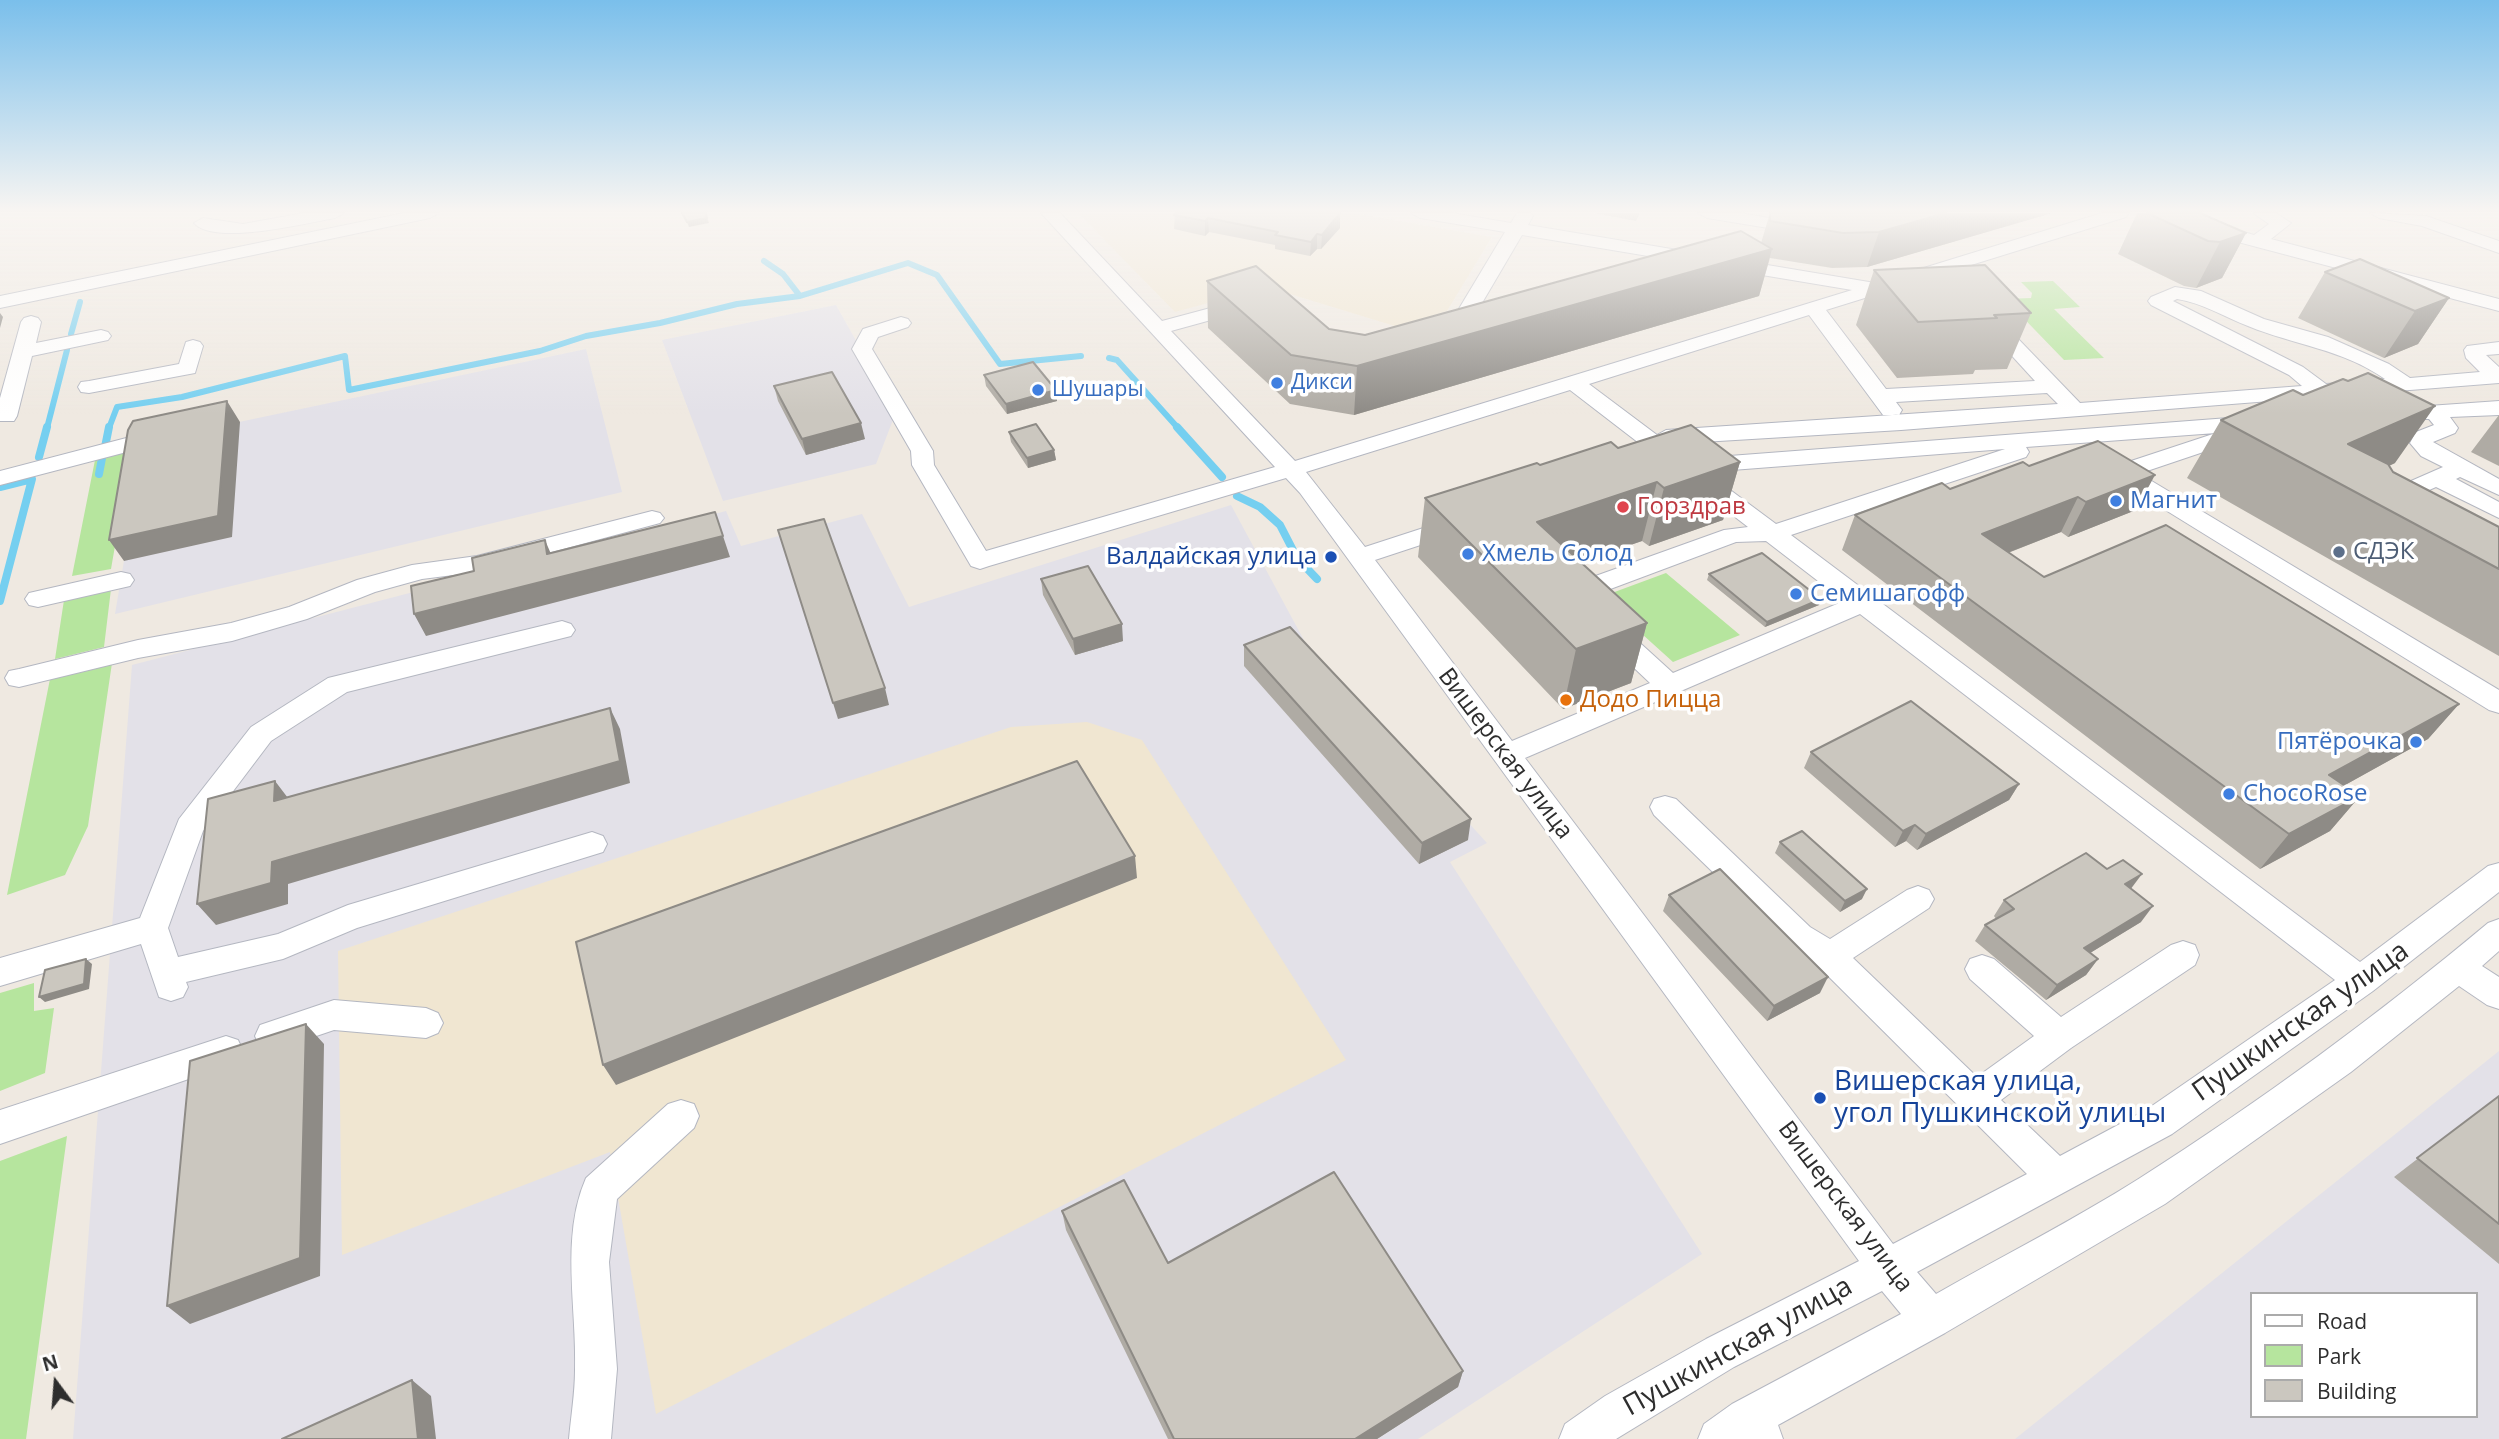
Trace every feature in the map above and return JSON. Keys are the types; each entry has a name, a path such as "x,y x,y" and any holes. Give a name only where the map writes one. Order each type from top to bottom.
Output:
{"street":[{"path":"0,302 112,280"},
{"name":"Вишерская улица","path":"1113,280 1292,469 1887,1266 1931,1319"},
{"path":"1452,337 1486,280"},
{"path":"1828,280 1875,288"},
{"path":"901,323 870,332 862,349 922,451 923,465 980,561 1815,310 1901,280"},
{"path":"2405,280 2499,305"},
{"path":"2321,390 2296,371 2158,301 2175,293 2201,297 2257,323 2321,341 2382,368 2405,384"},
{"path":"1158,328 1262,300"},
{"path":"1975,308 2074,409"},
{"path":"1815,310 1871,309"},
{"path":"1815,310 1901,423"},
{"path":"6,416 31,323"},
{"path":"1428,344 1478,329"},
{"path":"23,352 101,336"},
{"path":"89,387 188,369 193,346"},
{"path":"2499,348 2474,350 2473,354 2499,377"},
{"path":"1646,438 1901,423 2499,377"},
{"path":"1573,382 2361,981"},
{"path":"1880,396 2052,386"},
{"path":"2366,416 2499,408"},
{"path":"2435,412 2447,428 2424,437 2421,443 2429,451 2499,488"},
{"path":"1643,464 2057,439 2276,422 2136,467 2133,480 2499,703"},
{"path":"2151,431 2174,441 2183,451"},
{"path":"1669,685 1583,604 1585,589 1732,536 1774,533 2057,439"},
{"path":"0,478 134,443"},
{"path":"2369,508 2461,468"},
{"path":"2437,478 2499,511"},
{"path":"13,675 232,632 298,613 366,586 421,571 477,564 652,518"},
{"path":"1359,557 1475,519"},
{"path":"38,599 121,580"},
{"path":"1506,755 1864,602"},
{"path":"562,630 338,685 261,734 190,827 152,928 169,980 284,946 348,918 592,844"},
{"path":"1665,807 1799,936 1830,956 2056,1178"},
{"name":"Пушкинская улица","path":"1580,1439 1620,1411 1720,1353 2159,1122 2361,981 2499,875"},
{"path":"1830,956 1917,899"},
{"path":"0,972 152,928"},
{"name":"Пушкинская улица","path":"1743,1432 2152,1191 2339,1061 2458,968 2499,932"},
{"path":"1974,1099 2059,1037 2183,955"},
{"path":"2458,968 2499,995"},
{"path":"1982,969 2059,1037"},
{"path":"0,1127 334,1016 426,1023"},
{"path":"590,1439 596,1369 590,1262 599,1191 681,1116"}],"shaded area":[{"path":"1144,280 1466,280 1447,311 1398,327 1267,287 1175,312"},
{"path":"836,305 896,412 876,464 723,501 662,340"},
{"path":"586,349 622,492 115,614 144,442"},
{"path":"1231,505 1306,644 1487,843 1450,862 1702,1254 1418,1439 73,1439 132,665 726,511 741,546 862,514 909,607"},
{"path":"1087,722 1142,740 1346,1060 656,1414 610,1152 342,1255 338,951 1011,727"},
{"path":"2499,1051 2499,1439 2015,1439"}],"green space":[{"path":"2053,281 2080,307 2054,309 2104,358 2064,360 2005,299 2031,298 2032,293 2021,282"},
{"path":"132,448 111,569 72,576 96,455"},
{"path":"1666,573 1740,635 1673,662 1601,597"},
{"path":"111,589 104,647 55,659 64,600"},
{"path":"112,663 88,826 65,875 7,895 50,679"},
{"path":"34,983 34,1011 54,1008 45,1073 0,1091 0,993"},
{"path":"67,1136 26,1439 0,1439 0,1161"}],"building":[{"path":"1272,280 1329,329 1365,335 1563,280 1661,280 1357,366 1291,355 1207,281"},
{"path":"1883,280 2000,280 2031,313 1994,315 1997,318 1918,322"},
{"path":"2344,280 2408,280 2449,298 2415,311"},
{"path":"1033,362 1056,390 1006,404 984,375"},
{"path":"832,372 861,423 802,439 774,386"},
{"path":"2368,373 2435,406 2348,444 2388,464 2393,472 2499,527 2499,569 2221,420 2293,390 2303,395 2343,379 2348,381"},
{"path":"227,401 218,516 109,540 128,430 133,421"},
{"path":"1036,424 1054,450 1027,458 1009,432"},
{"path":"1691,425 1740,462 1664,488 1657,482 1537,522 1647,623 1576,649 1425,498 1611,442 1618,448"},
{"path":"2098,441 2155,475 2086,502 2078,497 1982,534 2044,577 2166,525 2459,704 2329,775 2360,796 2289,834 1855,515 1942,483 1950,489 2023,462 2029,466"},
{"path":"715,512 723,536 414,614 411,586 474,571 472,558 545,540 547,554"},
{"path":"824,519 885,688 833,703 778,530"},
{"path":"1762,553 1821,599 1767,622 1709,574"},
{"path":"1088,566 1122,624 1073,639 1041,579"},
{"path":"1290,627 1471,819 1422,843 1244,645"},
{"path":"1911,701 2019,784 1926,834 1915,825 1903,831 1811,752"},
{"path":"610,708 620,761 272,862 271,883 197,904 208,799 275,781 274,801"},
{"path":"1077,761 1135,856 603,1065 576,942"},
{"path":"1802,831 1867,889 1845,901 1780,842"},
{"path":"2086,853 2107,869 2123,860 2142,874 2125,884 2153,906 2084,948 2098,959 2057,985 1985,925 2014,909 2004,900"},
{"path":"1720,869 1828,977 1774,1006 1669,895"},
{"path":"86,959 84,984 39,997 45,970"},
{"path":"306,1024 300,1258 167,1306 190,1061"},
{"path":"2499,1096 2499,1224 2417,1158"},
{"path":"1334,1172 1463,1371 1355,1439 1174,1439 1062,1211 1124,1180 1168,1263"},
{"path":"412,1380 418,1439 282,1439"}],"waterway":[{"path":"788,280 800,296"},
{"path":"800,296 852,280"},
{"path":"941,280 1000,364 1081,356"},
{"path":"109,428 117,407 182,397 345,356 349,390 540,351 586,336 660,323 737,304 800,296"},
{"path":"71,334 80,302"},
{"path":"47,428 67,350"},
{"path":"1109,358 1117,360 1178,428"},
{"path":"39,457 47,427"},
{"path":"105,447 109,427"},
{"path":"1177,427 1222,477"},
{"path":"99,474 103,453"},
{"path":"0,487 32,479 0,601"},
{"path":"1237,496 1260,507 1280,525 1297,558 1317,579"}],"place":[{"name":"Дикси","path":"1277,383"},
{"name":"Шушары","path":"1038,390"},
{"name":"Магнит","path":"2116,501"},
{"name":"Горздрав","path":"1623,507"},
{"name":"СДЭК","path":"2339,552"},
{"name":"Хмель Солод","path":"1468,554"},
{"name":"Валдайская улица","path":"1331,557"},
{"name":"Семишагофф","path":"1796,594"},
{"name":"Додо Пицца","path":"1566,700"},
{"name":"Пятёрочка","path":"2416,742"},
{"name":"ChocoRose","path":"2229,794"},
{"name":"Вишерская улица, угол Пушкинской улицы","path":"1820,1098"}]}
